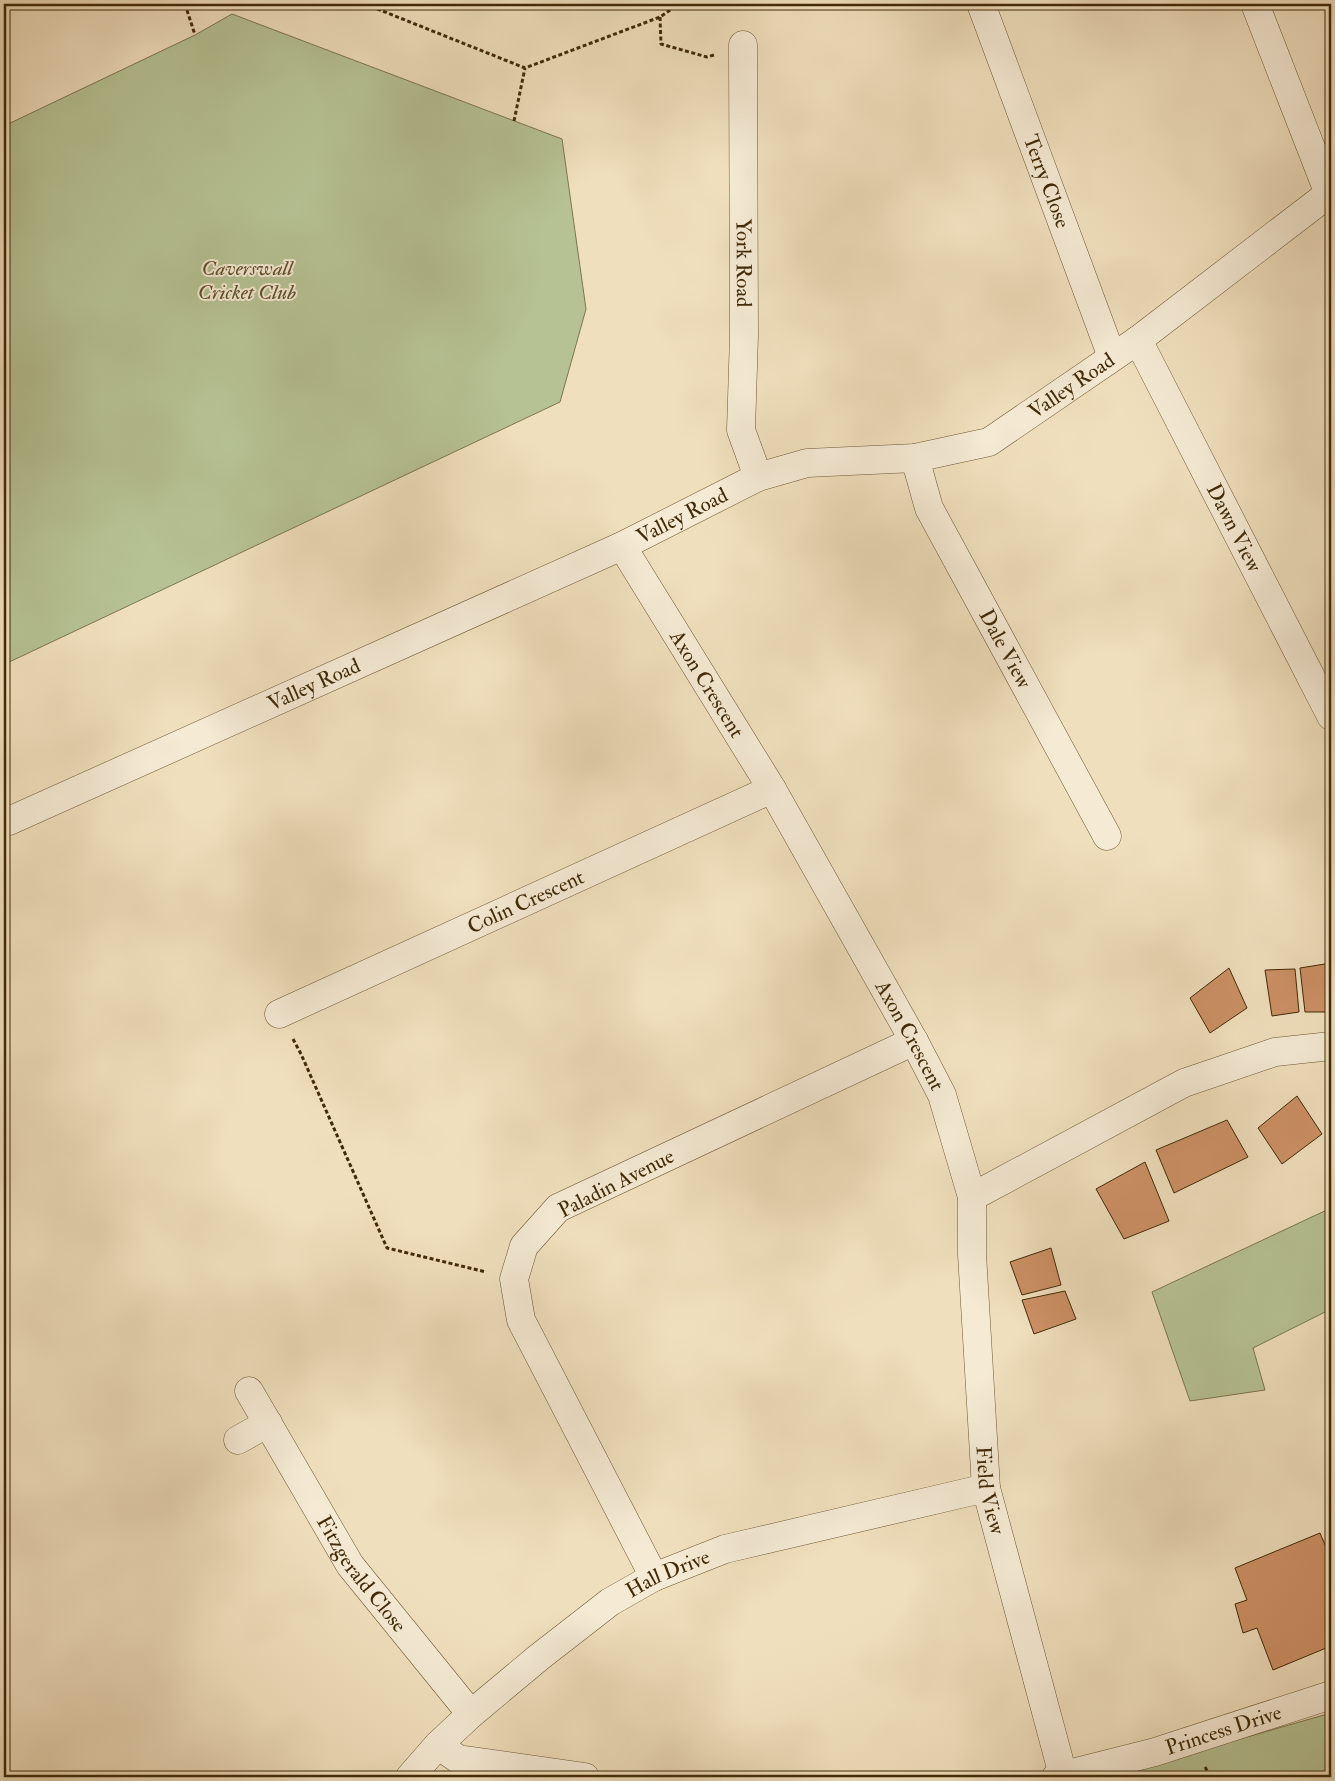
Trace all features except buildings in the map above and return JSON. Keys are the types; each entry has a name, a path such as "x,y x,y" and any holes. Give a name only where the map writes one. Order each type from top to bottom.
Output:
{"street":[{"name":"Terry Close","path":"982,4 1112,358"},
{"path":"1255,4 1330,193"},
{"name":"York Road","path":"743,45 744,335 741,430 758,477"},
{"name":"Valley Road","path":"4,821 271,704 622,546 758,477 807,463 915,458 989,442 1138,340 1330,193"},
{"name":"Dawn View","path":"1138,340 1331,716"},
{"name":"Dale View","path":"915,458 929,508 1107,836"},
{"name":"Axon Crescent","path":"622,546 772,789 914,1041 942,1095 972,1197"},
{"name":"Colin Crescent","path":"279,1014 772,789"},
{"name":"Paladin Avenue","path":"654,1577 520,1320 514,1279 524,1246 558,1208 914,1041"},
{"path":"972,1197 1184,1083 1275,1052 1331,1046"},
{"name":"Field View","path":"972,1197 972,1254 986,1488 1060,1776"},
{"name":"Fitzgerald Close","path":"249,1391 350,1565 471,1714"},
{"path":"238,1440 268,1423"},
{"name":"Hall Drive","path":"410,1777 438,1745 471,1714 538,1658 610,1602 654,1577 725,1548 986,1488"},
{"name":"Princess Drive","path":"1060,1776 1155,1752 1331,1695"},
{"path":"438,1745 458,1759 585,1777"}],"path":[{"path":"4,7 14,4"},
{"path":"185,4 195,35"},
{"path":"365,4 525,68 660,17 678,4"},
{"path":"660,17 660,44 707,57 743,45"},
{"path":"514,121 525,68"},
{"path":"279,1014 301,1054 388,1248 514,1279"}],"green space":[{"name":"Caverswall Cricket Club","path":"232,14 562,139 586,309 560,402 5,664 4,126 195,35"},
{"path":"1331,1208 1331,1309 1253,1348 1265,1390 1190,1401 1152,1292"},
{"path":"1331,1713 1331,1777 1107,1777"}]}
